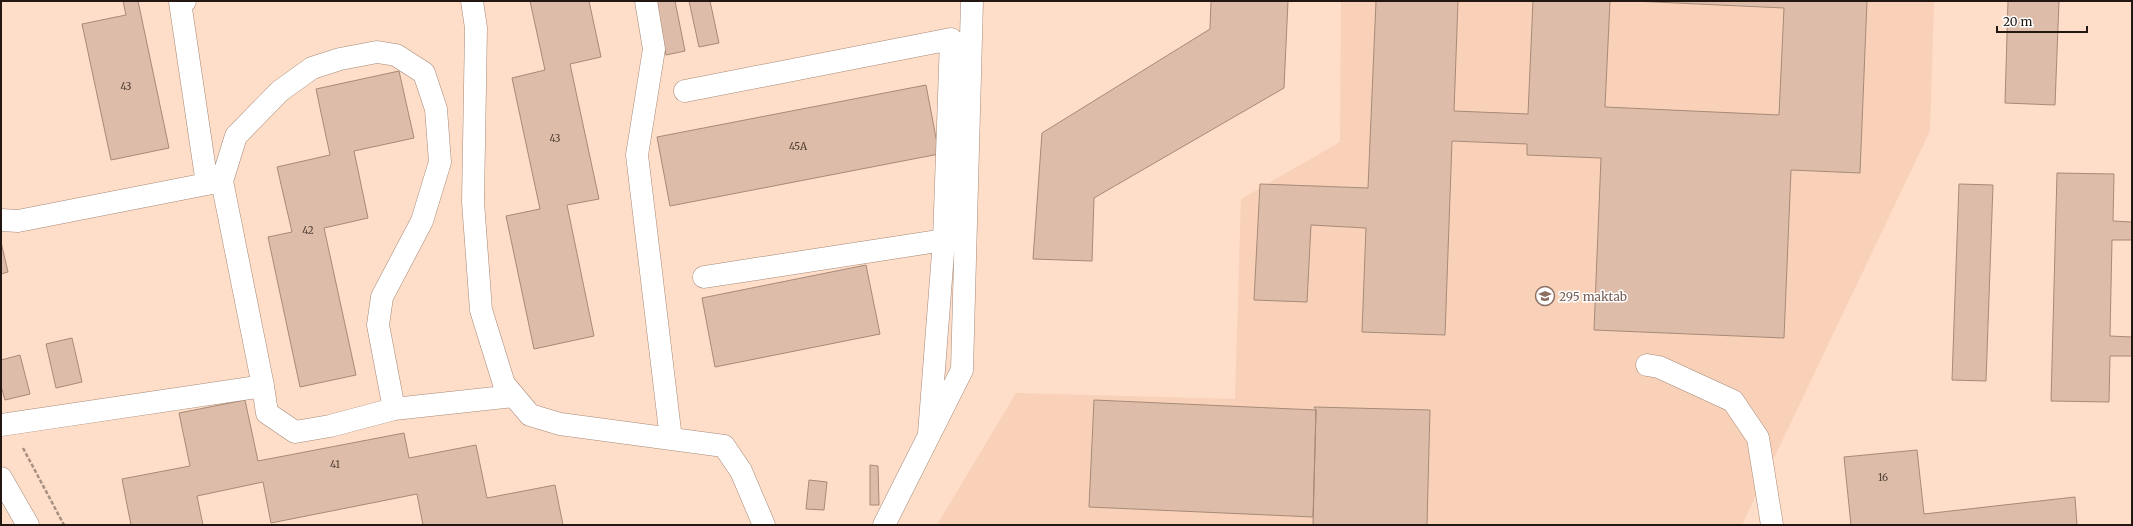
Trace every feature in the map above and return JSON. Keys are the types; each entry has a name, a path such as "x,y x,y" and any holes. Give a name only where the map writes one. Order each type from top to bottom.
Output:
{"street":[{"path":"185,1 180,2 214,183 263,386 267,413 295,432 330,426 394,410 514,396"},
{"path":"472,1 476,28 473,202 481,310 504,384 530,415 560,424 724,446 740,472 764,525"},
{"path":"646,1 654,49 637,155 671,439"},
{"path":"884,525 962,370 972,1"},
{"path":"685,91 951,39 944,240 929,434"},
{"path":"214,183 236,136 280,91 312,68 340,59 376,52 396,55 424,73 436,109 440,162 422,221 382,297 378,325 394,410"},
{"path":"1,220 18,221 214,183"},
{"path":"704,277 944,240"},
{"path":"1647,365 1659,368 1733,401 1758,438 1772,525"},
{"path":"9,423 263,386"},
{"path":"1,478 28,525"}],"path":[{"path":"9,423 64,525"}],"shaded area":[{"name":"295 maktab","path":"1341,1 1934,1 1930,131 1742,525 937,525 1016,393 1235,399 1241,199 1340,142"}],"building":[{"path":"123,1 138,1 169,148 111,160 82,24 126,15"},
{"path":"530,1 589,1 601,57 570,64 599,199 567,205 594,336 534,349 506,216 540,209 512,78 545,70"},
{"path":"655,1 675,1 685,51 666,55"},
{"path":"689,1 710,1 719,43 699,47"},
{"path":"1211,1 1288,1 1284,88 1094,198 1092,261 1033,259 1042,133 1210,29"},
{"path":"1376,1 1458,1 1454,111 1528,114 1533,1 1610,1 1605,107 1779,115 1784,8 1633,1 1867,1 1860,173 1791,170 1784,338 1594,330 1601,158 1527,155 1527,144 1452,141 1445,335 1362,332 1366,228 1311,225 1307,302 1254,300 1260,184 1368,188"},
{"path":"2008,1 2059,1 2055,105 2005,103"},
{"path":"399,71 414,138 354,151 368,218 324,228 356,375 300,387 268,237 292,232 277,167 330,155 316,89"},
{"path":"926,85 939,154 670,206 657,137"},
{"path":"2057,173 2114,174 2113,221 2132,222 2132,240 2112,240 2110,336 2132,337 2132,356 2110,356 2109,402 2051,401"},
{"path":"1959,184 1993,185 1986,381 1952,380"},
{"path":"1,242 8,272 1,274"},
{"path":"866,265 880,334 715,367 702,298"},
{"path":"72,338 82,382 56,388 46,344"},
{"path":"20,355 30,394 5,400 1,386 1,360"},
{"path":"245,400 258,461 404,433 409,458 476,445 487,498 555,485 563,525 423,525 417,494 271,523 263,482 197,496 203,525 131,525 122,479 190,466 179,413"},
{"path":"1094,400 1316,410 1313,517 1089,507"},
{"path":"1314,407 1430,410 1427,525 1313,525 1316,410"},
{"path":"1917,450 1924,514 2075,497 2077,525 1851,525 1844,457"},
{"path":"870,465 878,466 879,505 870,505"},
{"path":"809,480 827,482 824,510 806,509"}],"place":[{"name":"295 maktab","path":"1545,296"}]}
